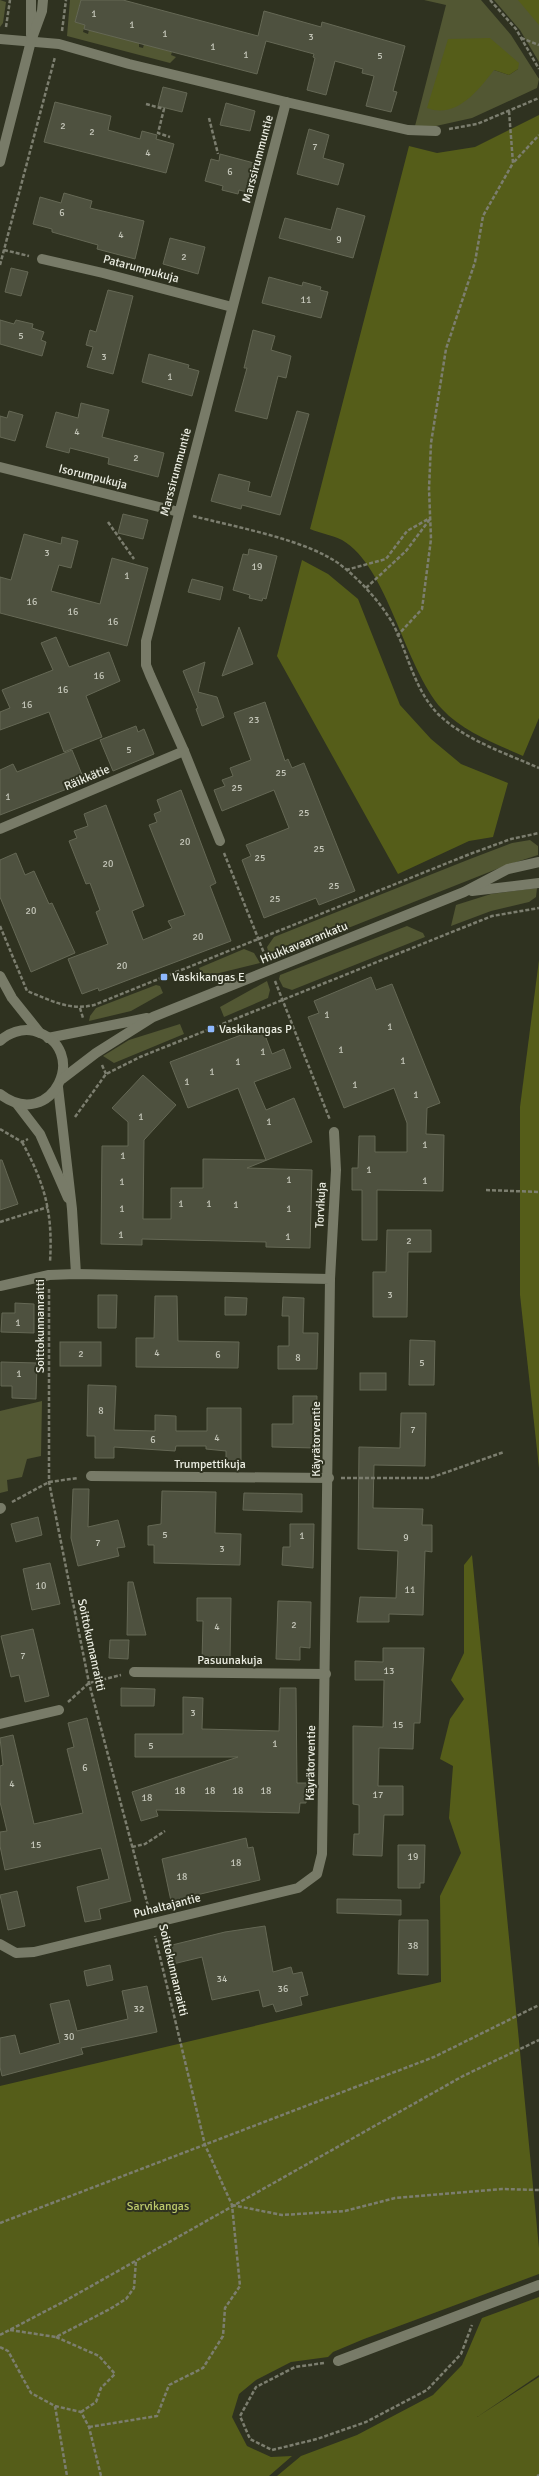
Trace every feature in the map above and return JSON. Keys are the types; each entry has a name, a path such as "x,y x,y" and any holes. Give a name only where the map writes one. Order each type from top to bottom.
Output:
{"street":[{"path":"31,0 31,40"},
{"path":"0,162 31,40 42,11 43,0"},
{"name":"Marssirummuntie","path":"0,40 31,40 59,44 129,64 286,102 408,130 436,131"},
{"name":"Marssirummuntie","path":"220,841 184,751 150,675 146,653 149,625 286,102"},
{"name":"Patarumpukuja","path":"42,259 103,272 232,307"},
{"name":"Isorumpukuja","path":"0,467 179,512"},
{"name":"Räikkätie","path":"0,829 184,751"},
{"name":"Hiukkavaarankatu","path":"6,1099 38,1103 45,1099 60,1083 96,1053 153,1017 464,892 508,869 539,862"},
{"name":"Hiukkavaarankatu","path":"464,892 539,883"},
{"path":"0,976 12,998 60,1052 63,1070 60,1083 72,1209 76,1274"},
{"name":"Hiukkavaarankatu","path":"0,1042 12,1033 21,1031 44,1035 153,1017"},
{"path":"6,1099 40,1134 72,1209"},
{"name":"Torvikuja","path":"330,1279 336,1170 334,1132"},
{"path":"0,1286 49,1275 76,1274 330,1279"},
{"name":"Käyrätorventie","path":"322,1854 329,1478 330,1279"},
{"name":"Trumpettikuja","path":"91,1476 329,1478"},
{"name":"Pasuunakuja","path":"134,1672 326,1674"},
{"path":"0,1724 59,1710"},
{"name":"Puhaltajantie","path":"0,1944 16,1953 29,1953 298,1888 317,1874 322,1854"},
{"path":"338,2361 539,2286"}],"path":[{"path":"0,266 64,26 66,0"},
{"path":"490,0 521,38 538,64 539,69"},
{"path":"521,38 539,45"},
{"path":"436,131 477,124 539,98"},
{"path":"146,104 164,109 158,134 170,137"},
{"path":"509,111 513,163"},
{"path":"209,118 218,154"},
{"path":"397,636 422,609 431,539 431,443 446,349 475,262 483,216 513,163 539,135"},
{"path":"4,250 42,259"},
{"path":"179,512 321,552 346,570 376,599 392,623 413,676 437,713 455,728 470,737 539,768"},
{"path":"346,570 386,559 407,531 430,518"},
{"path":"366,588 406,551 430,518"},
{"path":"108,522 134,559"},
{"path":"0,926 27,991 60,1005 80,1008 94,1005 259,938 511,839 539,833"},
{"path":"220,841 259,938"},
{"path":"106,1074 140,1057 492,916 539,908"},
{"path":"283,999 334,1132"},
{"name":"Soittokunnanraitti","path":"22,1142 38,1172 48,1207 52,1234 49,1275 49,1482 89,1683 152,1923 205,2145 232,2205 240,2286 225,2308 223,2336 203,2368 169,2384 157,2416 89,2427"},
{"path":"486,1190 539,1192"},
{"path":"0,1222 48,1207"},
{"path":"329,1478 430,1478 504,1452"},
{"path":"1,1508 49,1482 91,1476"},
{"path":"59,1710 89,1683 134,1672"},
{"path":"132,1847 145,1844 165,1831"},
{"path":"0,2223 434,2057 539,2006"},
{"path":"0,2335 463,2076 539,2040"},
{"path":"232,2205 282,2215 345,2211 396,2198 502,2189 539,2190"},
{"path":"56,2337 126,2299 134,2288 136,2260"},
{"path":"338,2361 295,2367 256,2387 240,2416 250,2440 272,2450 317,2439 366,2422 427,2390 461,2354 478,2308"},
{"path":"0,2347 8,2351 31,2393 55,2406 81,2412 96,2402 100,2388 115,2374 99,2356 56,2337 10,2330"},
{"path":"55,2406 67,2476"},
{"path":"81,2412 89,2427 101,2476"}],"green space":[{"path":"0,0 6,2 3,23 0,27"},
{"path":"70,0 81,0 75,22 85,25 83,32 88,34 89,30 139,43 139,47 143,48 144,44 172,52 171,55 176,57 170,63 67,36"},
{"path":"424,0 481,0 511,35 539,79 537,88 472,118 436,126 415,126 446,5","holes":["518,69 509,75 494,70"]},
{"path":"494,0 539,0 539,62 520,30"},
{"path":"518,0 539,0 539,25"},
{"path":"490,38 519,63 518,69 509,75 494,70 473,94 457,106 447,110 427,108 448,39"},
{"path":"539,115 539,718 523,756 491,742 469,730 450,717 442,709 429,691 417,669 384,594 372,571 358,553 342,540 310,529 409,146 437,153 475,147"},
{"path":"302,560 328,574 358,599 400,705 431,739 461,764 508,783 493,837 469,841 398,874 277,656"},
{"path":"530,840 538,846 538,855 507,865 270,959 267,947 274,937 512,843"},
{"path":"537,888 536,897 529,902 491,911 451,926 456,905 491,894"},
{"path":"407,926 423,933 425,937 292,990 283,987 279,979 280,975"},
{"path":"244,949 254,953 260,963 203,977 199,968"},
{"path":"539,960 539,1468 520,1295 520,1107"},
{"path":"267,981 270,990 268,998 224,1017 220,1007"},
{"path":"156,985 160,986 163,993 131,1011 89,1021 90,1016 96,1008"},
{"path":"180,1024 184,1034 114,1063 103,1056 129,1040"},
{"path":"42,1401 41,1456 27,1459 22,1477 7,1480 8,1491 0,1493 0,1411"},
{"name":"Sarvikangas","path":"472,1555 539,2248 539,2274 364,2339 333,2352 328,2357 291,2362 256,2380 239,2394 232,2417 247,2446 271,2457 292,2456 269,2476 0,2476 0,2086 441,1982 440,1896 461,1853 449,1818 453,1766 440,1759 450,1719 464,1699 451,1680 464,1653 464,1565"},
{"path":"539,2297 539,2375 477,2417 539,2377 539,2476 277,2476 301,2456 357,2435 433,2395 462,2365 482,2318"}],"building":[{"path":"81,0 123,0 258,36 264,11 321,27 322,22 405,46 393,91 397,92 391,112 366,106 374,76 362,73 363,69 335,61 326,95 307,90 315,58 313,57 314,54 266,41 257,74 84,29 85,25 75,22"},
{"path":"163,87 187,93 182,112 158,106"},
{"path":"55,102 111,116 108,130 140,139 142,131 157,135 156,139 174,144 166,173 44,142"},
{"path":"226,103 255,111 250,131 220,125"},
{"path":"309,129 329,135 323,158 344,164 338,185 297,174"},
{"path":"220,154 254,163 247,192 239,190 238,194 222,190 223,186 205,181 211,159 219,161"},
{"path":"64,193 92,201 90,208 144,221 135,259 97,249 98,245 52,232 52,229 33,224 40,197 61,203"},
{"path":"337,208 365,216 353,258 279,238 285,218 331,230"},
{"path":"170,238 205,247 198,274 163,264"},
{"path":"11,268 28,272 21,296 5,292"},
{"path":"269,277 302,286 303,282 321,287 320,290 328,292 321,318 262,303"},
{"path":"108,290 133,296 113,374 87,367 93,347 86,345 90,330 96,332"},
{"path":"0,320 14,324 16,320 33,324 32,328 44,332 41,340 46,342 42,356 0,344"},
{"path":"253,330 275,336 271,350 291,356 286,378 278,376 267,419 235,411 247,368 244,368"},
{"path":"149,354 189,365 188,368 199,371 192,396 142,382"},
{"path":"81,403 109,410 102,437 164,453 158,477 108,464 109,458 70,448 69,453 46,447 56,412 78,418"},
{"path":"9,411 23,415 15,441 0,437 0,416 7,418"},
{"path":"297,411 309,414 280,515 242,505 241,509 211,501 219,474 250,482 248,491 271,497"},
{"path":"123,514 148,520 143,539 118,533"},
{"path":"24,534 61,544 62,537 78,541 71,568 59,565 51,591 100,604 112,558 148,568 127,646 0,613 0,577 11,580"},
{"path":"249,549 277,556 266,599 263,598 262,601 249,598 250,595 233,590 243,554 248,555"},
{"path":"192,579 223,587 220,600 188,592"},
{"path":"239,627 253,664 222,676"},
{"path":"56,637 69,667 109,652 120,681 86,696 102,737 64,752 49,712 0,730 0,712 10,708 2,690 53,670 41,643"},
{"path":"205,662 198,692 217,697 224,717 202,726 196,709 198,708 183,671"},
{"path":"265,702 285,761 288,759 292,768 304,763 355,891 319,905 316,898 264,918 242,860 251,856 246,845 289,828 274,790 222,811 214,790 225,786 222,780 233,776 230,768 251,760 234,713"},
{"path":"136,726 138,732 144,729 154,754 113,771 100,740"},
{"path":"72,750 85,782 0,815 0,770 13,764 17,772"},
{"path":"181,790 216,883 210,886 231,941 99,991 98,988 82,994 68,959 108,944 96,912 100,910 90,883 86,884 69,841 77,838 74,831 88,826 84,814 106,805 144,906 132,911 143,940 172,928 168,921 185,915 149,825 157,822 154,814 161,811 157,800"},
{"path":"16,853 25,875 34,871 49,904 52,903 75,953 31,972 0,897 0,860"},
{"path":"371,977 376,990 392,984 440,1103 427,1108 426,1134 444,1135 443,1191 377,1190 377,1240 362,1240 362,1190 352,1190 352,1168 358,1168 359,1136 375,1136 375,1152 407,1152 407,1123 394,1088 344,1108 308,1017 319,1013 314,1001"},
{"path":"262,1027 272,1054 284,1049 291,1068 254,1082 266,1110 294,1098 312,1142 247,1168 312,1170 310,1248 266,1247 266,1242 142,1239 142,1245 101,1244 102,1146 128,1146 128,1122 112,1108 143,1075 176,1105 144,1140 143,1219 171,1219 171,1188 203,1188 203,1159 266,1160 238,1088 188,1108 170,1062"},
{"path":"0,1160 2,1160 18,1204 0,1210"},
{"path":"387,1230 431,1230 431,1252 408,1252 407,1317 373,1317 373,1272 386,1272"},
{"path":"98,1295 117,1295 116,1328 98,1328"},
{"path":"155,1296 177,1296 178,1341 239,1342 238,1368 136,1367 136,1338 154,1338"},
{"path":"225,1297 247,1298 246,1315 225,1315"},
{"path":"283,1297 304,1298 303,1333 318,1333 317,1369 278,1369 278,1346 289,1346 289,1316 282,1316"},
{"path":"15,1303 34,1304 34,1333 1,1332 2,1313 15,1313"},
{"path":"410,1340 435,1341 434,1385 409,1385"},
{"path":"60,1342 101,1342 101,1366 60,1366"},
{"path":"1,1362 37,1363 36,1399 12,1398 12,1386 1,1386"},
{"path":"360,1373 386,1373 386,1390 360,1390"},
{"path":"88,1385 116,1386 114,1430 155,1431 155,1415 176,1416 176,1431 207,1431 207,1408 241,1408 241,1461 226,1461 226,1451 206,1449 206,1446 176,1446 175,1451 114,1447 114,1458 95,1458 95,1436 87,1436"},
{"path":"293,1396 317,1396 316,1448 272,1447 272,1424 293,1424"},
{"path":"401,1413 426,1413 425,1466 374,1465 373,1508 423,1509 422,1525 432,1525 432,1552 425,1551 423,1615 389,1614 389,1622 357,1622 360,1597 396,1598 398,1551 358,1549 359,1447 400,1448"},
{"path":"73,1489 89,1489 88,1527 118,1520 125,1547 117,1548 119,1556 78,1566 71,1538"},
{"path":"162,1491 216,1492 215,1533 241,1534 240,1565 154,1563 154,1545 148,1545 148,1526 161,1524"},
{"path":"244,1493 302,1494 302,1512 243,1510"},
{"path":"38,1517 42,1535 16,1542 11,1524"},
{"path":"290,1524 314,1524 313,1568 282,1565 283,1547 290,1547"},
{"path":"50,1563 60,1604 32,1610 23,1569"},
{"path":"128,1582 133,1582 146,1635 127,1635"},
{"path":"197,1598 231,1598 230,1661 202,1661 203,1621 197,1621"},
{"path":"278,1601 311,1602 310,1648 300,1647 300,1660 276,1659"},
{"path":"33,1629 49,1696 25,1702 19,1675 11,1677 1,1636"},
{"path":"110,1640 129,1640 128,1659 109,1658"},
{"path":"383,1648 424,1648 420,1723 414,1723 413,1749 379,1748 378,1786 403,1786 403,1815 384,1815 382,1856 353,1855 354,1834 359,1834 359,1805 353,1804 353,1726 383,1727 384,1680 355,1680 355,1661 383,1662"},
{"path":"121,1688 155,1689 154,1706 121,1706"},
{"path":"280,1688 296,1688 297,1783 307,1783 306,1803 300,1803 299,1813 156,1810 158,1816 141,1821 132,1792 238,1757 135,1757 135,1734 183,1734 183,1697 203,1698 202,1729 279,1731"},
{"path":"87,1718 131,1901 99,1909 101,1919 85,1922 77,1887 109,1879 101,1848 5,1870 0,1846 0,1832 7,1831 0,1802 0,1766 3,1765 0,1738 13,1735 34,1824 83,1813 67,1749 74,1747 68,1723"},
{"path":"246,1838 248,1848 253,1847 260,1880 171,1901 162,1859"},
{"path":"398,1845 425,1845 424,1883 420,1883 420,1888 398,1888"},
{"path":"17,1891 25,1926 8,1930 0,1895"},
{"path":"337,1899 401,1900 401,1915 337,1913"},
{"path":"399,1920 428,1920 428,1975 398,1974"},
{"path":"265,1926 273,1972 291,1967 293,1974 302,1972 308,1995 300,1997 302,2005 276,2012 273,2004 263,2007 259,1990 212,2000 202,1957 173,1964 168,1946 225,1932"},
{"path":"110,1965 113,1980 87,1986 84,1971"},
{"path":"147,1986 157,2032 81,2048 83,2054 2,2076 0,2067 0,2038 15,2035 20,2054 60,2043 50,2004 69,2000 77,2031 128,2019 122,1991"}],"place":[{"name":"Vaskikangas E","path":"164,977"},
{"name":"Vaskikangas P","path":"211,1029"}]}
